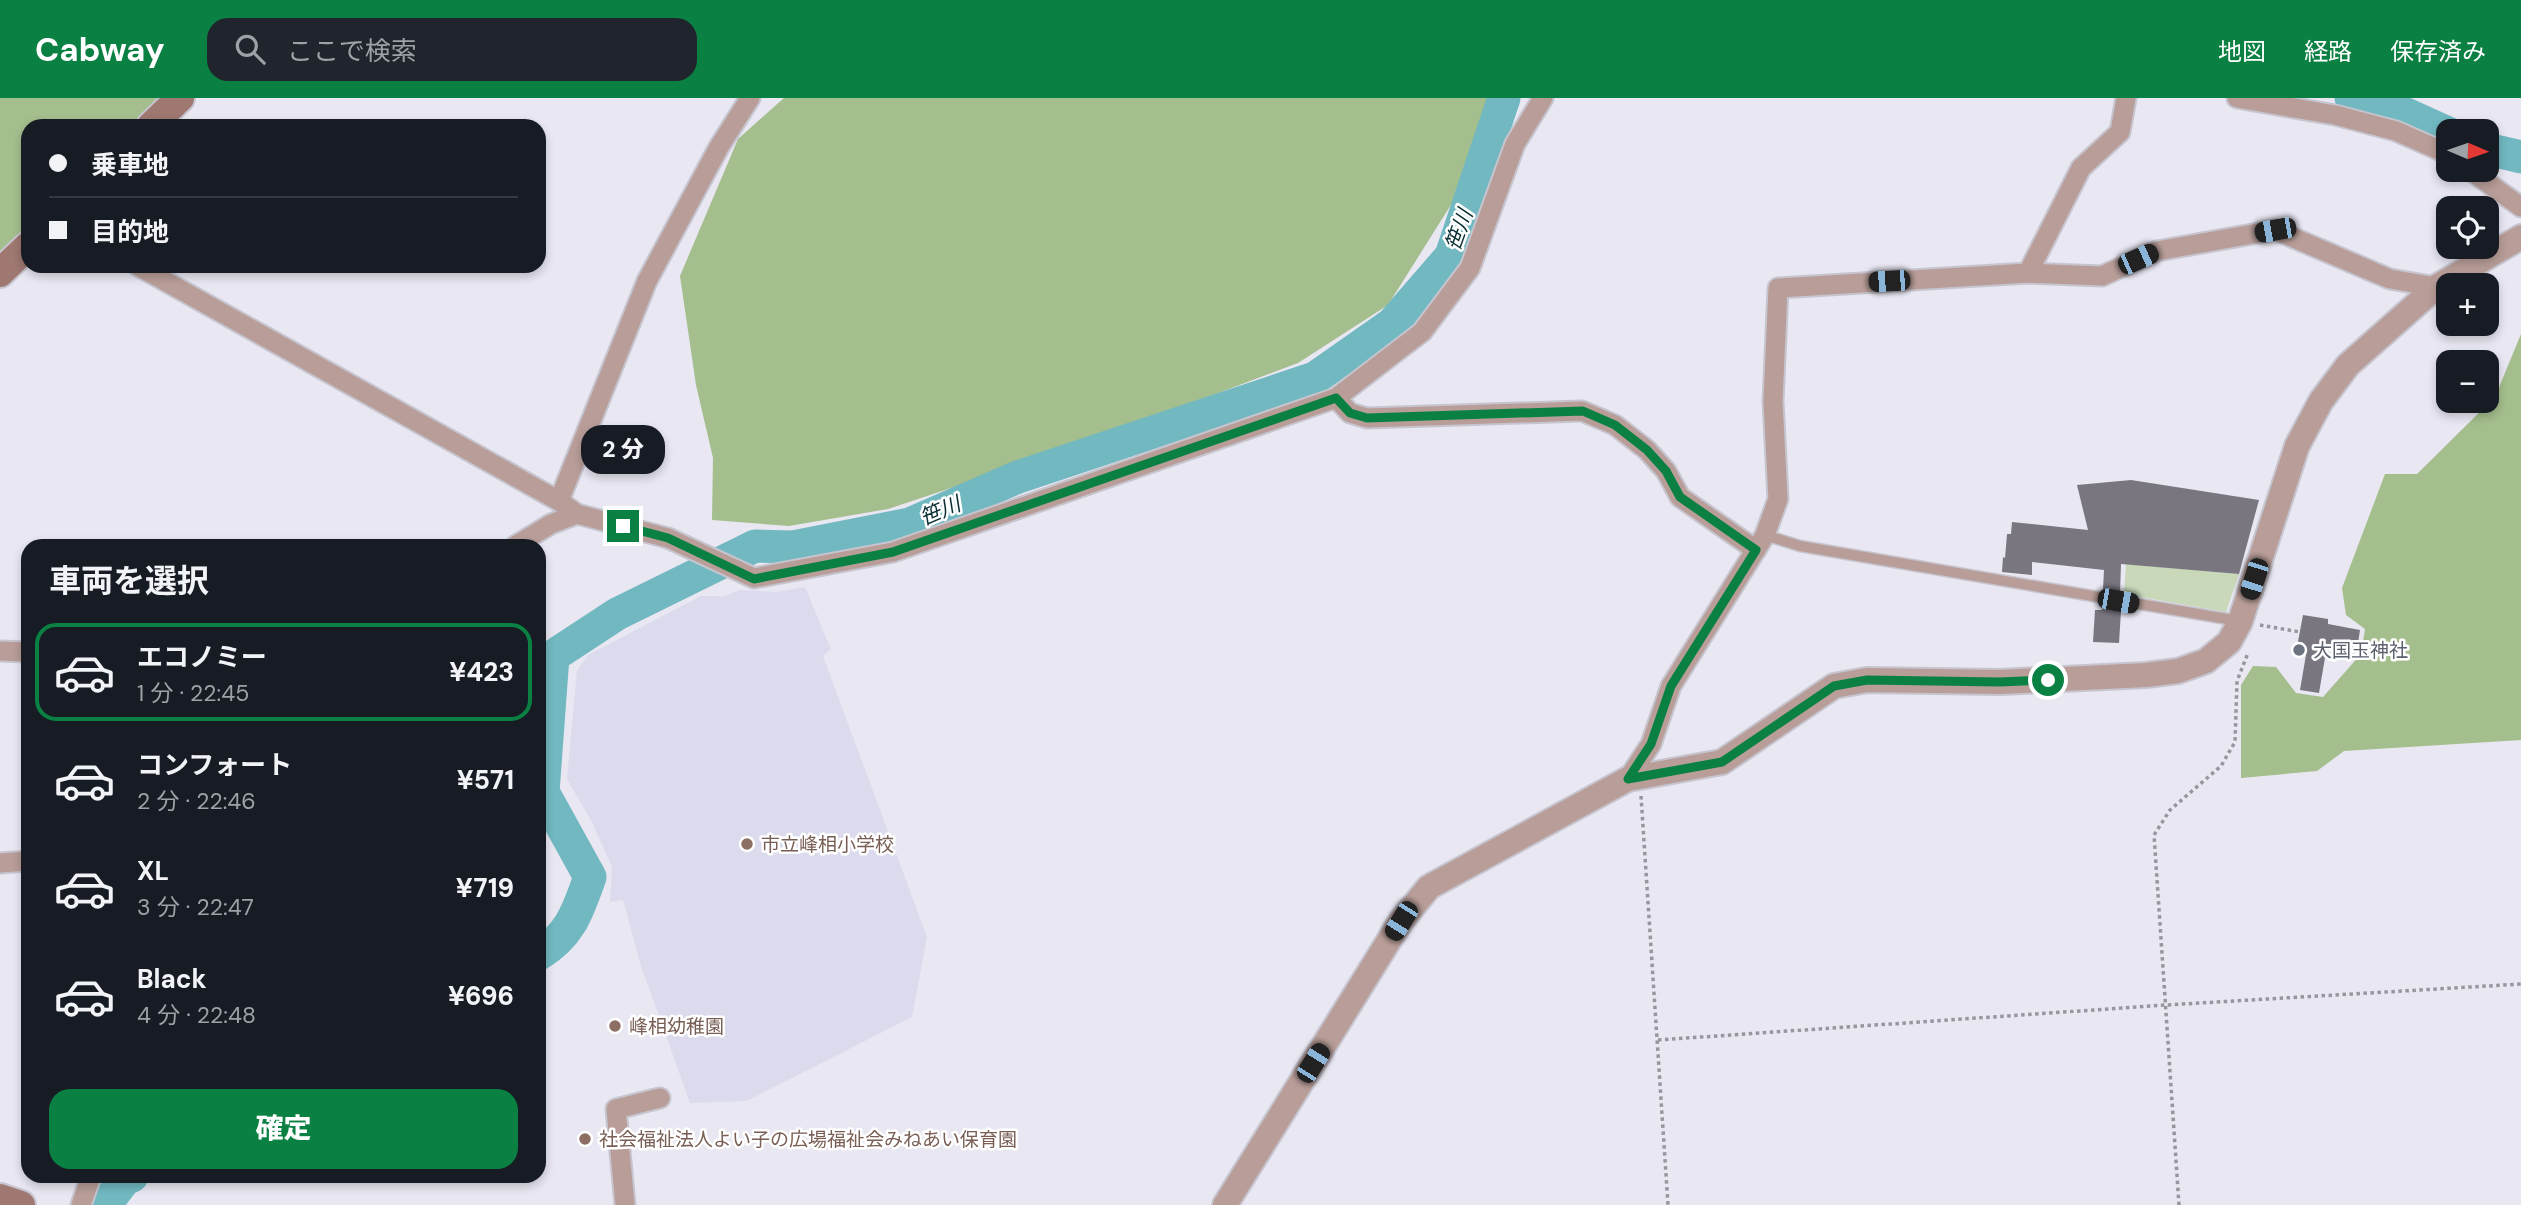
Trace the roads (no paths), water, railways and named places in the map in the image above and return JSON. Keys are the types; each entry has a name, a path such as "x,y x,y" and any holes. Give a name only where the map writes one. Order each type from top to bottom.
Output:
{"main road":[{"path":"158,119 180,98"},
{"path":"0,273 21,253"},
{"path":"0,1198 21,1205"}],"street":[{"path":"559,501 647,281 719,147 750,98"},
{"path":"151,273 559,501 577,514 668,538 754,579 893,552 1336,398 1422,332 1470,268 1515,144 1543,98"},
{"path":"2028,273 2081,168 2120,132 2126,98"},
{"path":"2236,98 2335,115 2396,131 2436,149"},
{"path":"2487,182 2521,207"},
{"path":"1634,778 1651,744 1671,686 1760,543 1778,499 1773,401 1778,288 2028,273 2102,275 2157,251 2275,230 2390,279 2436,287"},
{"path":"2460,273 2521,237"},
{"path":"1225,1205 1401,921 1429,887 1634,778 1722,762 1834,686 1867,680 2000,682 2178,671 2206,661 2252,628 2297,446 2321,401 2348,365 2436,287"},
{"path":"1336,398 1350,413 1367,418 1583,411 1615,425 1647,450 1666,471 1680,497 1760,543"},
{"path":"526,539 551,524 577,514"},
{"path":"0,651 21,652"},
{"path":"0,863 21,862"},
{"path":"625,1205 616,1109 660,1098"},
{"path":"80,1205 88,1183"}],"lane":[{"path":"1760,543 1800,546 2252,628"}],"waterway":[{"name":"笹川","path":"546,751 553,656 617,614 755,546 793,547 910,524 1018,477 1315,378 1392,324 1451,256 1504,98"},
{"name":"笹川","path":"2351,98 2406,114 2436,128"},
{"name":"笹川","path":"2499,152 2521,157"},
{"name":"笹川","path":"546,797 590,877 572,921 559,939 546,950"},
{"name":"笹川","path":"105,1205 122,1183"}],"place":[{"name":"大国玉神社","path":"2299,650"},
{"name":"市立峰相小学校","path":"747,844"},
{"name":"峰相幼稚園","path":"615,1026"},
{"name":"社会福祉法人よい子の広場福祉会みねあい保育園","path":"585,1139"}]}
